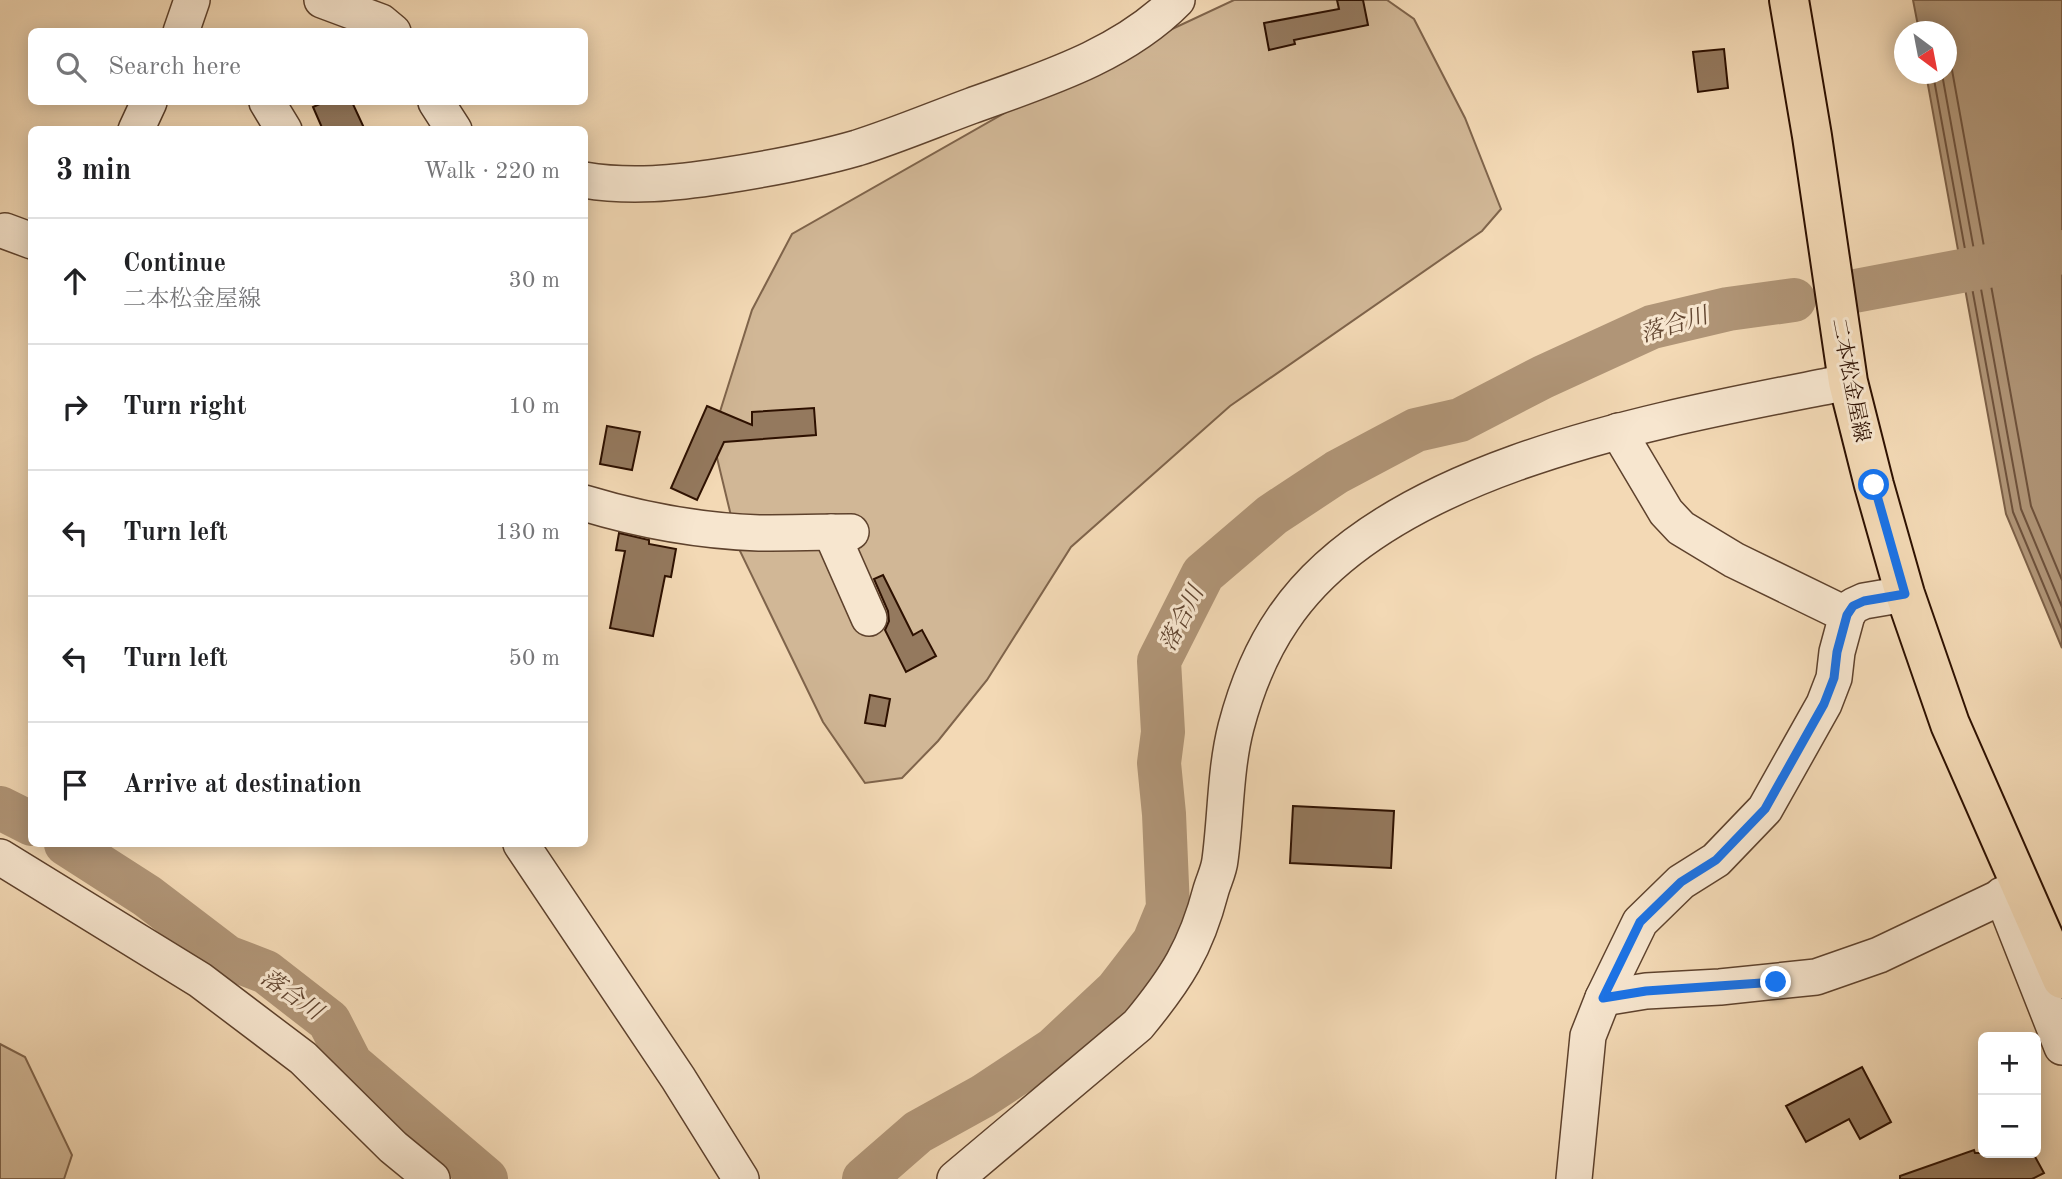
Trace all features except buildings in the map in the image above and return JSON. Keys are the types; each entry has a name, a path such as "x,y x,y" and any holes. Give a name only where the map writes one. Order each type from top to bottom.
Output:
{"main road":[{"name":"二本松金屋線","path":"1789,0 1848,382 1905,594 2012,891 2062,979"}],"street":[{"path":"322,0 381,22 388,28"},
{"path":"588,180 644,185 681,183 785,166 857,148 1038,82 1103,54 1159,18 1177,0"},
{"path":"138,126 148,105"},
{"path":"269,105 282,126"},
{"path":"438,105 451,126"},
{"path":"955,1179 1138,1025 1189,955 1204,919 1220,862 1234,742 1247,693 1263,654 1283,618 1311,585 1374,530 1412,507 1494,472 1618,431 1848,382"},
{"path":"1618,431 1666,512 1681,528 1734,560 1847,615"},
{"path":"588,504 695,526 757,533 841,532 869,618"},
{"path":"1574,1179 1588,1037 1603,998 1640,922 1681,882 1716,860 1765,809 1824,704 1834,678 1837,652 1847,615 1853,606 1864,601 1905,594"},
{"path":"523,847 678,1077 741,1179"},
{"path":"0,857 200,980 303,1058 393,1147 432,1179"},
{"path":"1603,998 1646,991 1734,986 1816,977 1879,956 2012,891 2062,1047"}],"shaded area":[{"path":"1234,0 1387,0 1414,19 1465,118 1501,209 1482,231 1230,406 1071,547 987,680 938,741 902,778 865,783 823,722 739,549 712,437 752,310 792,234 1061,81"},
{"path":"0,1044 25,1057 72,1155 64,1179 0,1179"}],"water":[{"path":"1913,0 2062,0 2062,648 2006,514 1928,84 1957,84 1957,21 1917,21"}],"waterway":[{"name":"落合川","path":"1855,291 2062,252"},
{"name":"落合川","path":"864,1179 918,1132 983,1096 1054,1049 1117,990 1154,942 1168,908 1159,763 1163,732 1159,661 1203,574 1272,515 1337,472 1416,430 1460,420 1543,377 1652,327 1728,309 1794,300"},
{"name":"落合川","path":"0,808 28,822"},
{"name":"落合川","path":"71,847 147,896 227,957 266,972 329,1021 351,1064 486,1179"}],"route":[{"path":"1776,982 1646,991 1603,998 1640,922 1681,882 1716,860 1765,809 1824,704 1834,678 1837,652 1847,615 1853,606 1876,598 1905,594 1874,485"}]}
